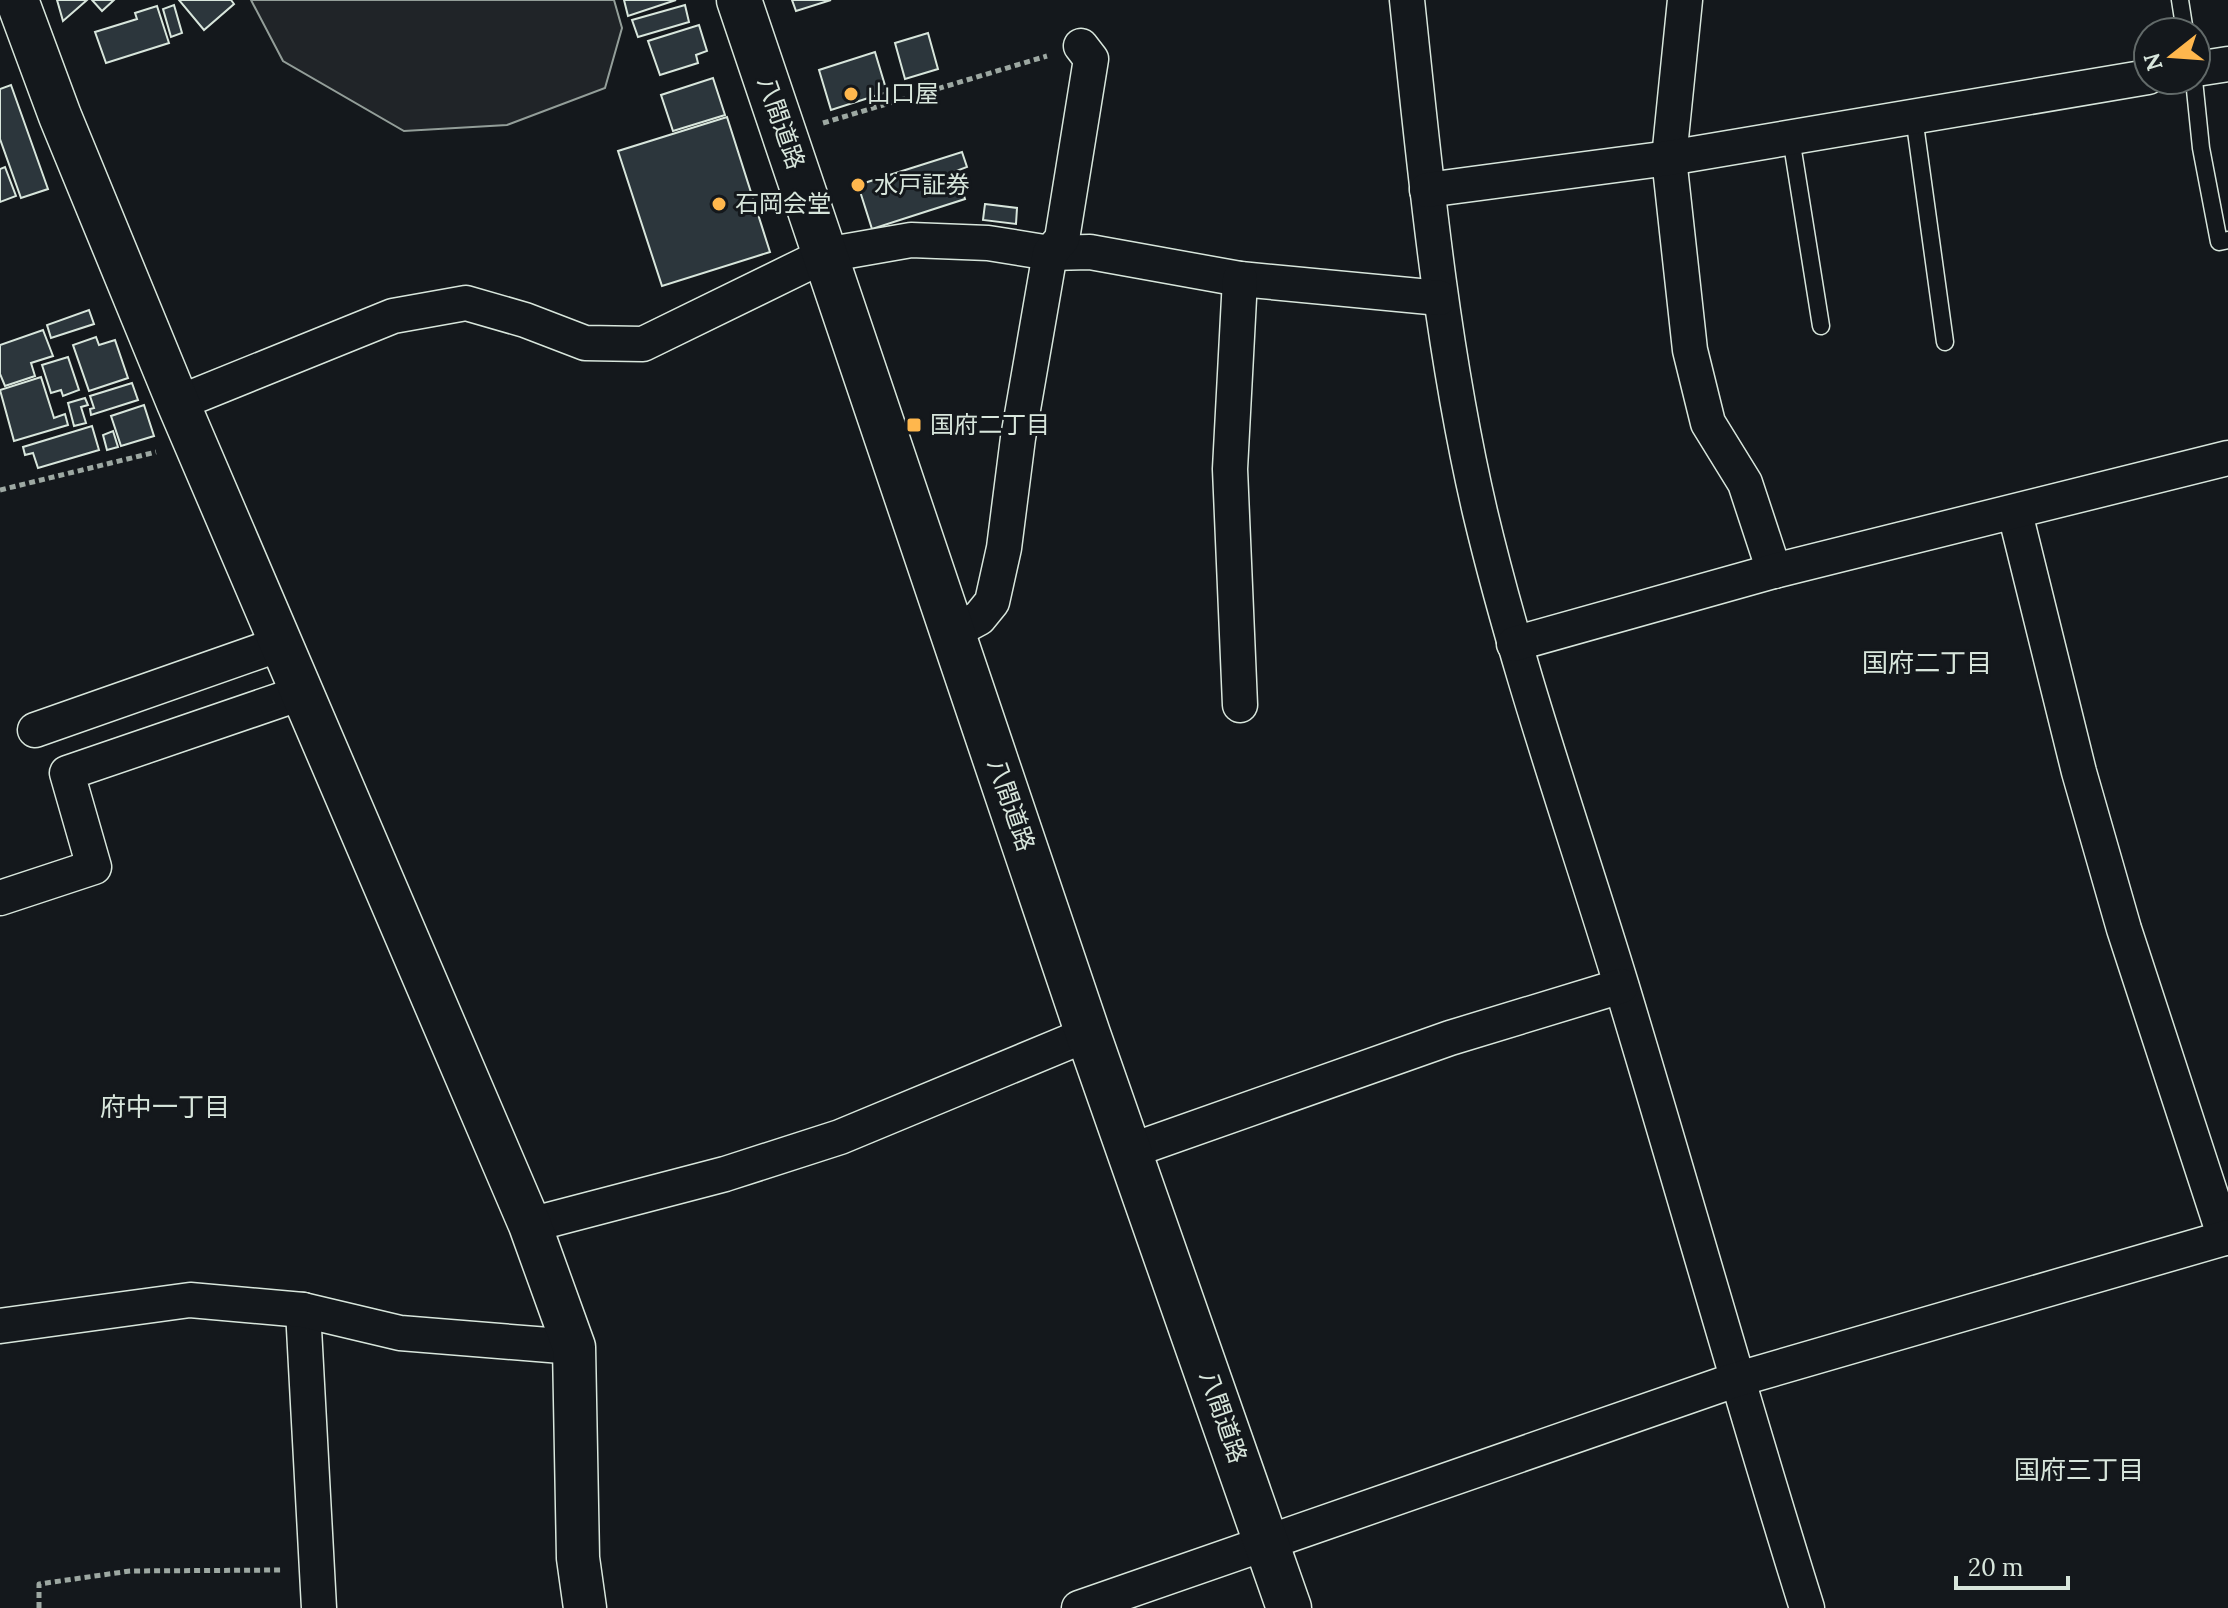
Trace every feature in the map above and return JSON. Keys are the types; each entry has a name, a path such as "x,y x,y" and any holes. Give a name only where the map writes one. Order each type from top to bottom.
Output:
{"main road":[{"name":"八間道路","path":"739,0 1088,1034 1289,1608"}],"street":[{"path":"17,0 60,116 178,403 530,1225 574,1347 578,1558 585,1608"},
{"path":"1407,0 1440,298 1479,509 1514,644 1621,986 1735,1380 1807,1608"},
{"path":"1685,0 1669,158 1690,350 1708,423 1745,483 1774,571"},
{"path":"953,632 979,618 992,602 1004,548 1018,438 1050,253 1062,239 1091,59 1081,46"},
{"path":"1427,190 1669,158 2132,80"},
{"path":"178,403 393,316 466,303 525,320 585,343 643,344 825,255 911,240 988,243 1050,253 1090,252 1240,279 1440,298"},
{"path":"1240,279 1230,469 1240,705"},
{"path":"1514,644 1774,571 2228,458"},
{"path":"1079,1608 1735,1380 2226,1237 2124,929 2087,801 2015,513"},
{"path":"35,730 283,643"},
{"path":"0,898 94,867 67,773 304,692"},
{"path":"1130,1151 1450,1038 1621,986"},
{"path":"530,1225 725,1174 840,1137 1088,1034"},
{"path":"0,1326 190,1300 303,1310 400,1333 574,1347"},
{"path":"303,1310 319,1608"}],"lane":[{"path":"2196,96 2201,148 2219,242 2228,240"},
{"path":"1914,117 1945,342"},
{"path":"1791,138 1821,326"}],"path":[{"path":"818,125 1081,46"},
{"path":"0,490 168,449"},
{"path":"39,1608 39,1584 115,1573 316,1570"}],"shaded area":[{"path":"251,0 614,0 622,28 605,88 507,125 404,131 283,61"}],"building":[{"path":"57,0 87,0 63,21"},
{"path":"92,0 114,0 102,11"},
{"path":"179,0 231,0 234,4 204,30"},
{"path":"624,0 676,0 628,16"},
{"path":"792,0 831,0 796,11"},
{"path":"174,5 182,33 171,37 163,9"},
{"path":"685,5 689,22 638,37 632,20"},
{"path":"157,6 169,43 106,63 95,32 137,19 135,13"},
{"path":"699,25 707,51 696,55 698,63 660,75 648,41"},
{"path":"928,33 938,69 905,79 895,43"},
{"path":"875,52 887,92 831,110 819,70"},
{"path":"713,78 725,115 673,131 661,95"},
{"path":"11,85 48,189 21,198 0,139 0,89"},
{"path":"727,117 770,252 662,286 618,151"},
{"path":"962,152 967,167 956,171 965,199 872,229 858,185"},
{"path":"5,167 16,196 0,202 0,169"},
{"path":"985,204 1017,208 1016,224 983,220"},
{"path":"89,310 94,324 51,338 47,325"},
{"path":"43,330 53,356 31,363 35,376 5,386 0,374 0,345"},
{"path":"96,337 99,345 115,340 128,378 89,391 73,345"},
{"path":"68,357 79,390 63,396 61,390 51,393 42,365"},
{"path":"41,377 54,418 65,414 68,425 14,441 0,390"},
{"path":"132,383 138,400 91,415 90,409 94,408 90,396"},
{"path":"85,398 88,405 81,407 86,423 74,426 68,403"},
{"path":"144,405 154,436 121,446 111,416"},
{"path":"92,426 99,450 38,468 33,453 25,455 23,447"},
{"path":"113,431 118,447 107,450 103,435"}],"place":[{"name":"山口屋","path":"851,94"},
{"name":"水戸証券","path":"858,185"},
{"name":"石岡会堂","path":"719,204"},
{"name":"国府二丁目","path":"914,425"}],"district":[{"name":"国府二丁目","path":"1927,663"},
{"name":"府中一丁目","path":"165,1107"},
{"name":"国府三丁目","path":"2079,1470"}]}
